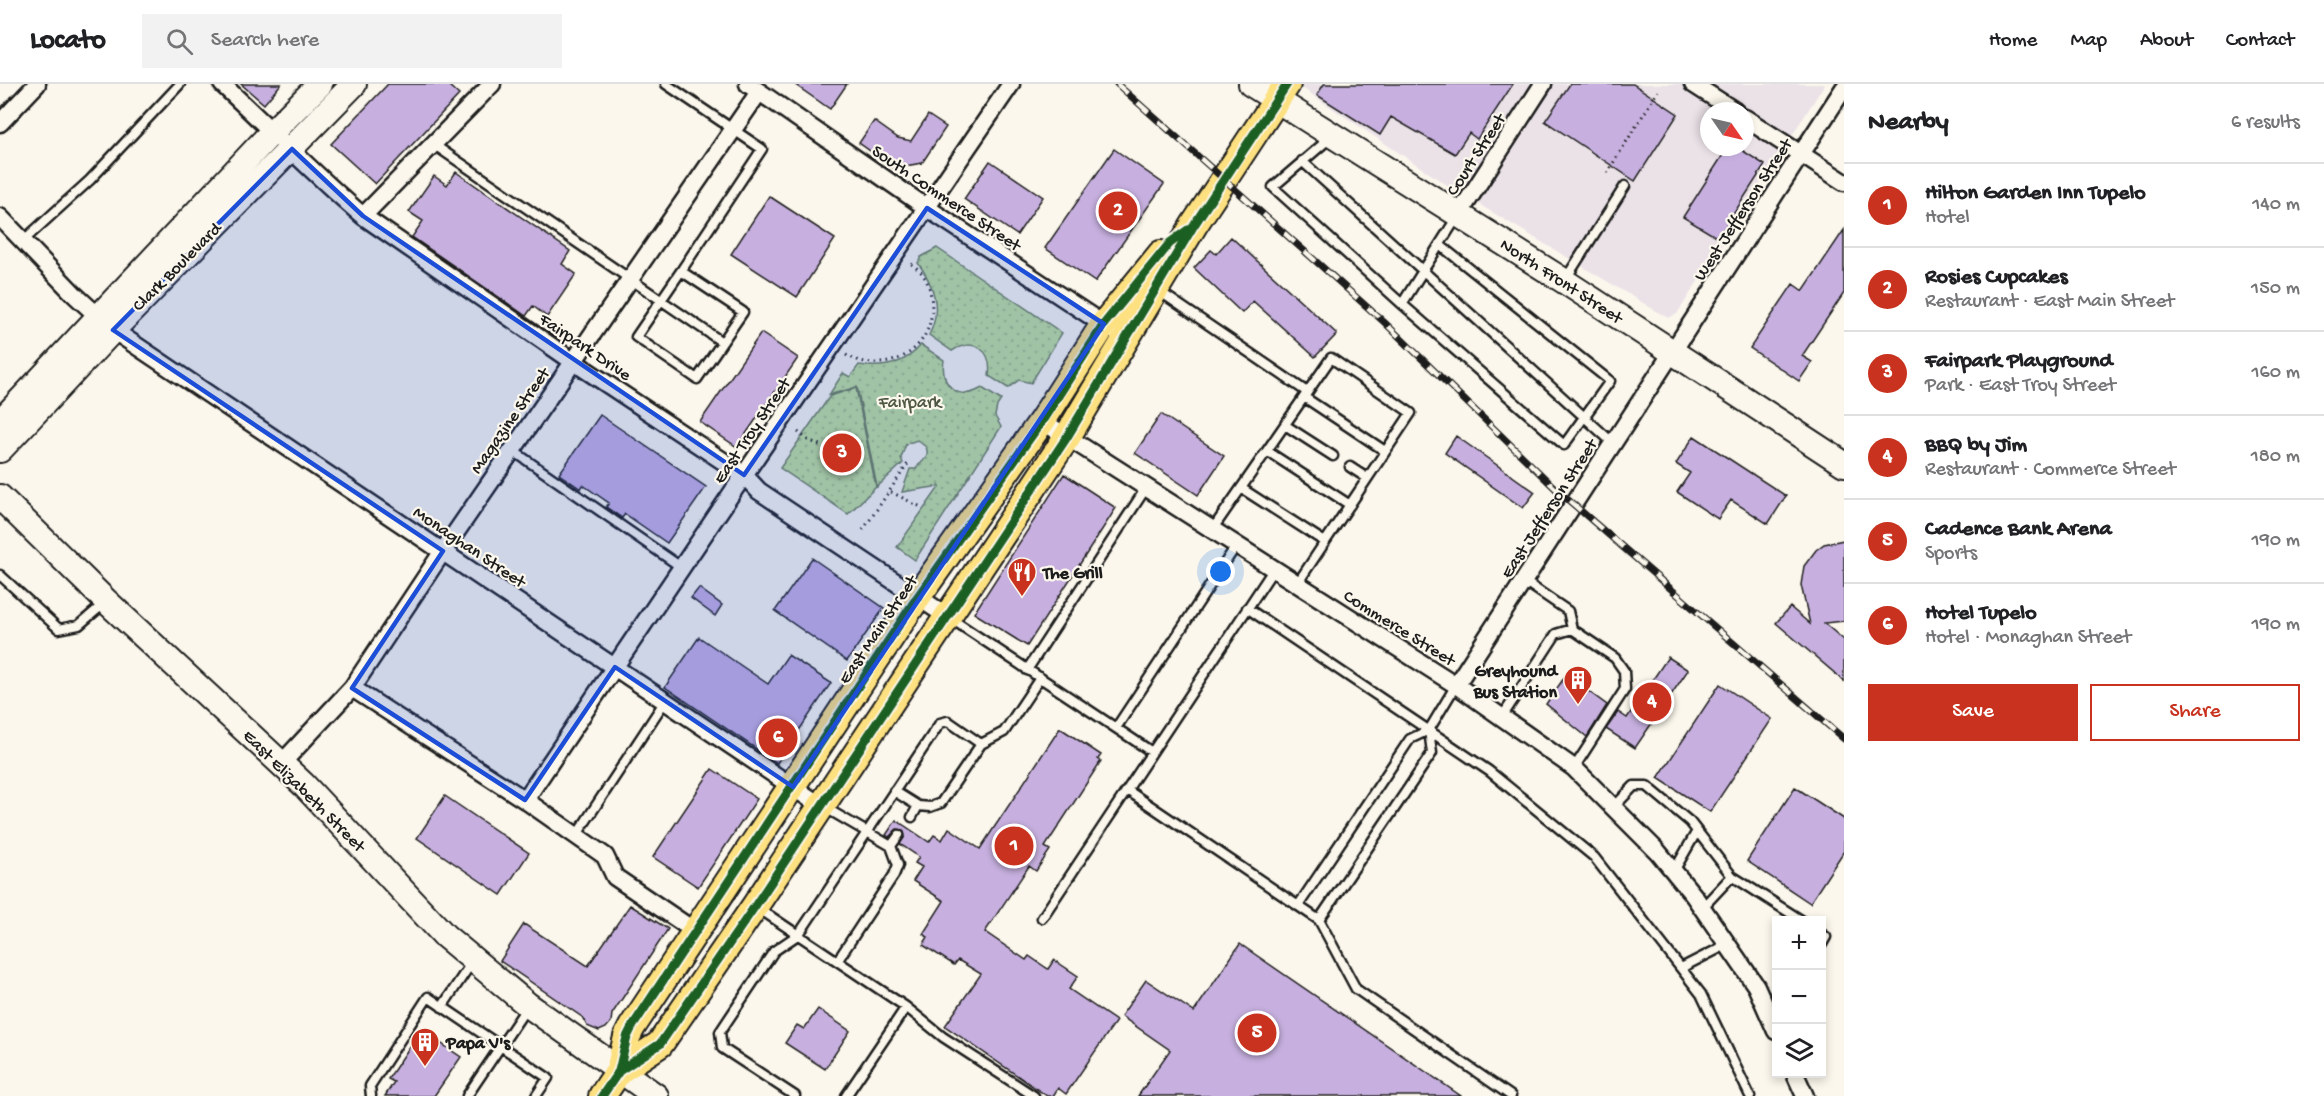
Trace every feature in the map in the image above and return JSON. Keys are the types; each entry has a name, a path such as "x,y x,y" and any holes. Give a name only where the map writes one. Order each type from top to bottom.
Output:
{"main road":[{"name":"East Main Street","path":"619,1071 660,1044 755,906 1067,437 1194,225 1282,93"},
{"name":"East Main Street","path":"602,1096 619,1071 627,1036 918,596 1042,421 1104,324 1170,243 1194,225"}],"street":[{"path":"0,123 37,84"},
{"name":"Fairpark Drive","path":"222,84 331,189 363,216 574,362 744,475 759,490 948,617"},
{"name":"Clark Boulevard","path":"0,450 273,131 320,84"},
{"name":"Clark Boulevard","path":"0,422 292,149 354,84"},
{"path":"363,216 492,84"},
{"name":"East Troy Street","path":"525,800 1011,84"},
{"name":"North Front Street","path":"1251,84 1282,93 1333,136 1564,281 1844,463"},
{"name":"Court Street","path":"1459,214 1543,84"},
{"path":"1693,84 1721,102"},
{"name":"Magazine Street","path":"282,764 352,688 512,450 734,129 758,87"},
{"name":"South Commerce Street","path":"758,87 927,208 1126,339"},
{"name":"West Jefferson Street","path":"1673,352 1844,88"},
{"path":"1754,124 1844,182"},
{"name":"Monaghan Street","path":"0,217 106,324 821,806"},
{"name":"East Jefferson Street","path":"1456,685 1673,352"},
{"name":"Commerce Street","path":"1042,421 1456,685 1574,768 1674,871 1771,1006 1775,1024"},
{"name":"East Elizabeth Street","path":"0,497 106,601 282,764 445,936 528,1005 656,1096"},
{"path":"352,688 525,800 605,856 615,877 696,933"},
{"path":"1798,1078 1805,1096"}],"lane":[{"path":"24,240 90,180 180,84"},
{"path":"666,84 762,149 636,337 697,379 743,312 681,271"},
{"path":"1333,136 1273,187 1402,304 1564,445 1610,381 1440,245"},
{"path":"433,144 722,342"},
{"path":"1302,161 1613,443"},
{"path":"1564,281 1625,186"},
{"path":"1402,304 1459,214"},
{"path":"1155,289 1385,451"},
{"path":"1212,530 1330,358 1411,413 1296,585"},
{"path":"1285,424 1333,456"},
{"path":"512,450 681,567"},
{"path":"1267,451 1350,505"},
{"path":"1350,467 1367,478"},
{"path":"1027,670 1146,488"},
{"path":"1241,488 1325,542"},
{"path":"1116,728 1236,546"},
{"path":"1042,918 1273,570"},
{"path":"0,575 59,629 79,625 106,601"},
{"path":"1524,581 1568,611 1572,629 1615,658 1624,671 1625,689 1574,768"},
{"path":"1247,608 1489,771 1594,857 1701,994 1750,1096"},
{"path":"948,617 1152,752"},
{"path":"1502,717 1556,634 1572,629"},
{"path":"894,790 918,806 930,807 941,803 981,744 1004,732 1040,678"},
{"path":"1298,906 1410,739 1429,730 1456,685"},
{"path":"576,836 665,700"},
{"path":"795,1096 722,1048 720,1032 774,951 799,934 940,723 948,721 981,744"},
{"path":"1319,920 1432,753 1429,730"},
{"path":"1614,807 1634,786 1647,786 1689,822 1732,876 1792,916"},
{"path":"1127,790 1319,920 1356,988 1511,1096"},
{"path":"821,806 891,846 898,864 894,875 837,960"},
{"path":"912,817 918,806"},
{"path":"1674,871 1697,831"},
{"path":"891,846 899,835"},
{"path":"1702,908 1732,876"},
{"path":"755,906 906,1007 943,1037 1034,1096"},
{"path":"1681,968 1728,944"},
{"path":"442,1007 473,961"},
{"path":"371,1096 370,1086 428,997 548,1078 536,1096"},
{"path":"467,1096 528,1005"},
{"path":"846,1096 906,1007"}],"path":[{"path":"1607,173 1658,91"},
{"path":"846,354 863,362 882,363 899,359 913,350 923,339 930,326 933,312 929,288 923,274 908,261"},
{"path":"798,432 808,440 822,446"},
{"path":"863,530 891,492 909,462"},
{"path":"891,492 921,507"}],"highlighted area":[{"path":"292,149 363,216 744,475 927,208 1104,324 793,787 615,667 525,800 352,688 443,551 113,330"}],"shaded area":[{"path":"1296,84 1825,84 1677,314 1668,318 1447,185"}],"green space":[{"path":"937,248 1062,333 1031,383 1019,380 1008,388 989,376 988,359 980,348 968,345 952,351 929,335 935,316 934,298 928,280 918,263 921,257"},
{"name":"Fairpark","path":"921,345 944,360 945,377 953,389 965,393 982,388 1001,400 995,416 1001,427 915,560 897,547 940,486 902,492 910,469 916,469 926,457 926,447 917,440 906,444 901,458 903,463 877,487 857,387 829,395 843,373 850,377 859,365 893,364 908,357"},
{"path":"856,388 876,487 848,514 780,468 830,396"}],"building":[{"path":"241,84 281,84 264,104"},
{"path":"388,84 447,84 459,95 375,184 331,144"},
{"path":"794,84 847,84 830,109"},
{"path":"1324,84 1513,84 1477,139 1469,133 1455,154 1391,117 1380,135 1317,95"},
{"path":"1570,84 1633,84 1678,114 1635,181 1545,121"},
{"path":"928,115 946,127 922,163 894,168 859,143 874,121 898,138 911,141"},
{"path":"1114,149 1164,184 1095,282 1045,248"},
{"path":"1722,156 1751,156 1765,165 1718,238 1683,217"},
{"path":"990,161 1043,197 1017,235 964,199"},
{"path":"456,172 570,251 562,264 576,274 547,317 533,306 526,316 412,237 423,221 409,212 434,176 447,185"},
{"path":"769,196 835,239 797,297 731,254"},
{"path":"1844,230 1844,293 1802,356 1812,362 1799,381 1750,348 1793,284 1803,291"},
{"path":"1231,237 1337,334 1315,357 1253,301 1242,313 1194,268 1211,250 1216,254"},
{"path":"761,333 798,358 737,447 700,422"},
{"path":"1161,414 1224,456 1198,495 1135,453"},
{"path":"600,415 706,487 667,543 625,514 622,518 606,507 609,503 583,485 581,489 559,474"},
{"path":"1456,436 1535,492 1523,508 1445,453"},
{"path":"1694,436 1786,496 1768,524 1731,500 1718,519 1677,492 1690,473 1676,464"},
{"path":"1064,474 1116,508 1027,646 974,613"},
{"path":"1844,540 1844,621 1824,623 1844,640 1844,681 1776,623 1790,607 1810,624 1801,585 1804,566 1816,550 1824,544"},
{"path":"812,558 884,608 847,661 775,611"},
{"path":"699,588 722,605 715,616 691,598"},
{"path":"699,637 768,684 788,655 831,683 777,763 665,687"},
{"path":"1668,657 1688,670 1635,748 1606,729 1618,712 1627,718"},
{"name":"Greyhound Bus Station","path":"1566,675 1607,705 1587,737 1546,704"},
{"path":"1720,684 1772,719 1710,812 1658,778"},
{"path":"1060,728 1101,755 1098,759 1101,761 1045,847 1050,850 1036,871 1029,866 985,932 1026,960 1029,956 1048,969 1054,960 1078,976 1069,989 1116,1021 1066,1094 1058,1088 1053,1096 1047,1096 945,1026 981,974 958,960 954,965 923,945 928,937 923,934 944,901 913,881 922,867 915,863 919,857 900,844 905,836 903,830 897,829 889,837 886,835 896,820 929,842 934,835 942,840 949,828 980,849"},
{"path":"712,769 757,799 698,887 653,857"},
{"path":"1795,787 1844,819 1844,851 1810,903 1747,861"},
{"path":"445,796 529,853 501,895 417,838"},
{"path":"630,905 668,929 612,1014 611,1022 606,1028 599,1031 587,1026 582,1017 500,961 524,924 588,966"},
{"path":"1240,944 1461,1096 1138,1096 1170,1050 1121,1016 1146,980 1194,1012"},
{"path":"818,1009 850,1031 825,1069 785,1043 797,1025 804,1029"},
{"name":"Papa V's","path":"421,1030 461,1057 434,1096 385,1096 394,1082 388,1079"}],"railway":[{"path":"1117,84 1384,322 1558,491 1844,739"}],"cycle path":[{"path":"619,1071 660,1044 755,906 1067,437 1194,225 1287,84"},
{"path":"602,1096 619,1071 627,1037 632,1027 918,596 1042,421 1104,324 1170,243 1188,230"}],"place":[{"name":"Rosies Cupcakes","path":"1118,211"},
{"name":"Fairpark Playground","path":"842,453"},
{"name":"The Grill","path":"1022,598"},
{"name":"BBQ by Jim","path":"1652,702"},
{"name":"Greyhound Bus Station","path":"1578,706"},
{"name":"Hotel Tupelo","path":"778,738"},
{"name":"Hilton Garden Inn Tupelo","path":"1014,846"},
{"name":"Cadence Bank Arena","path":"1257,1033"},
{"name":"Papa V's","path":"425,1068"}]}
